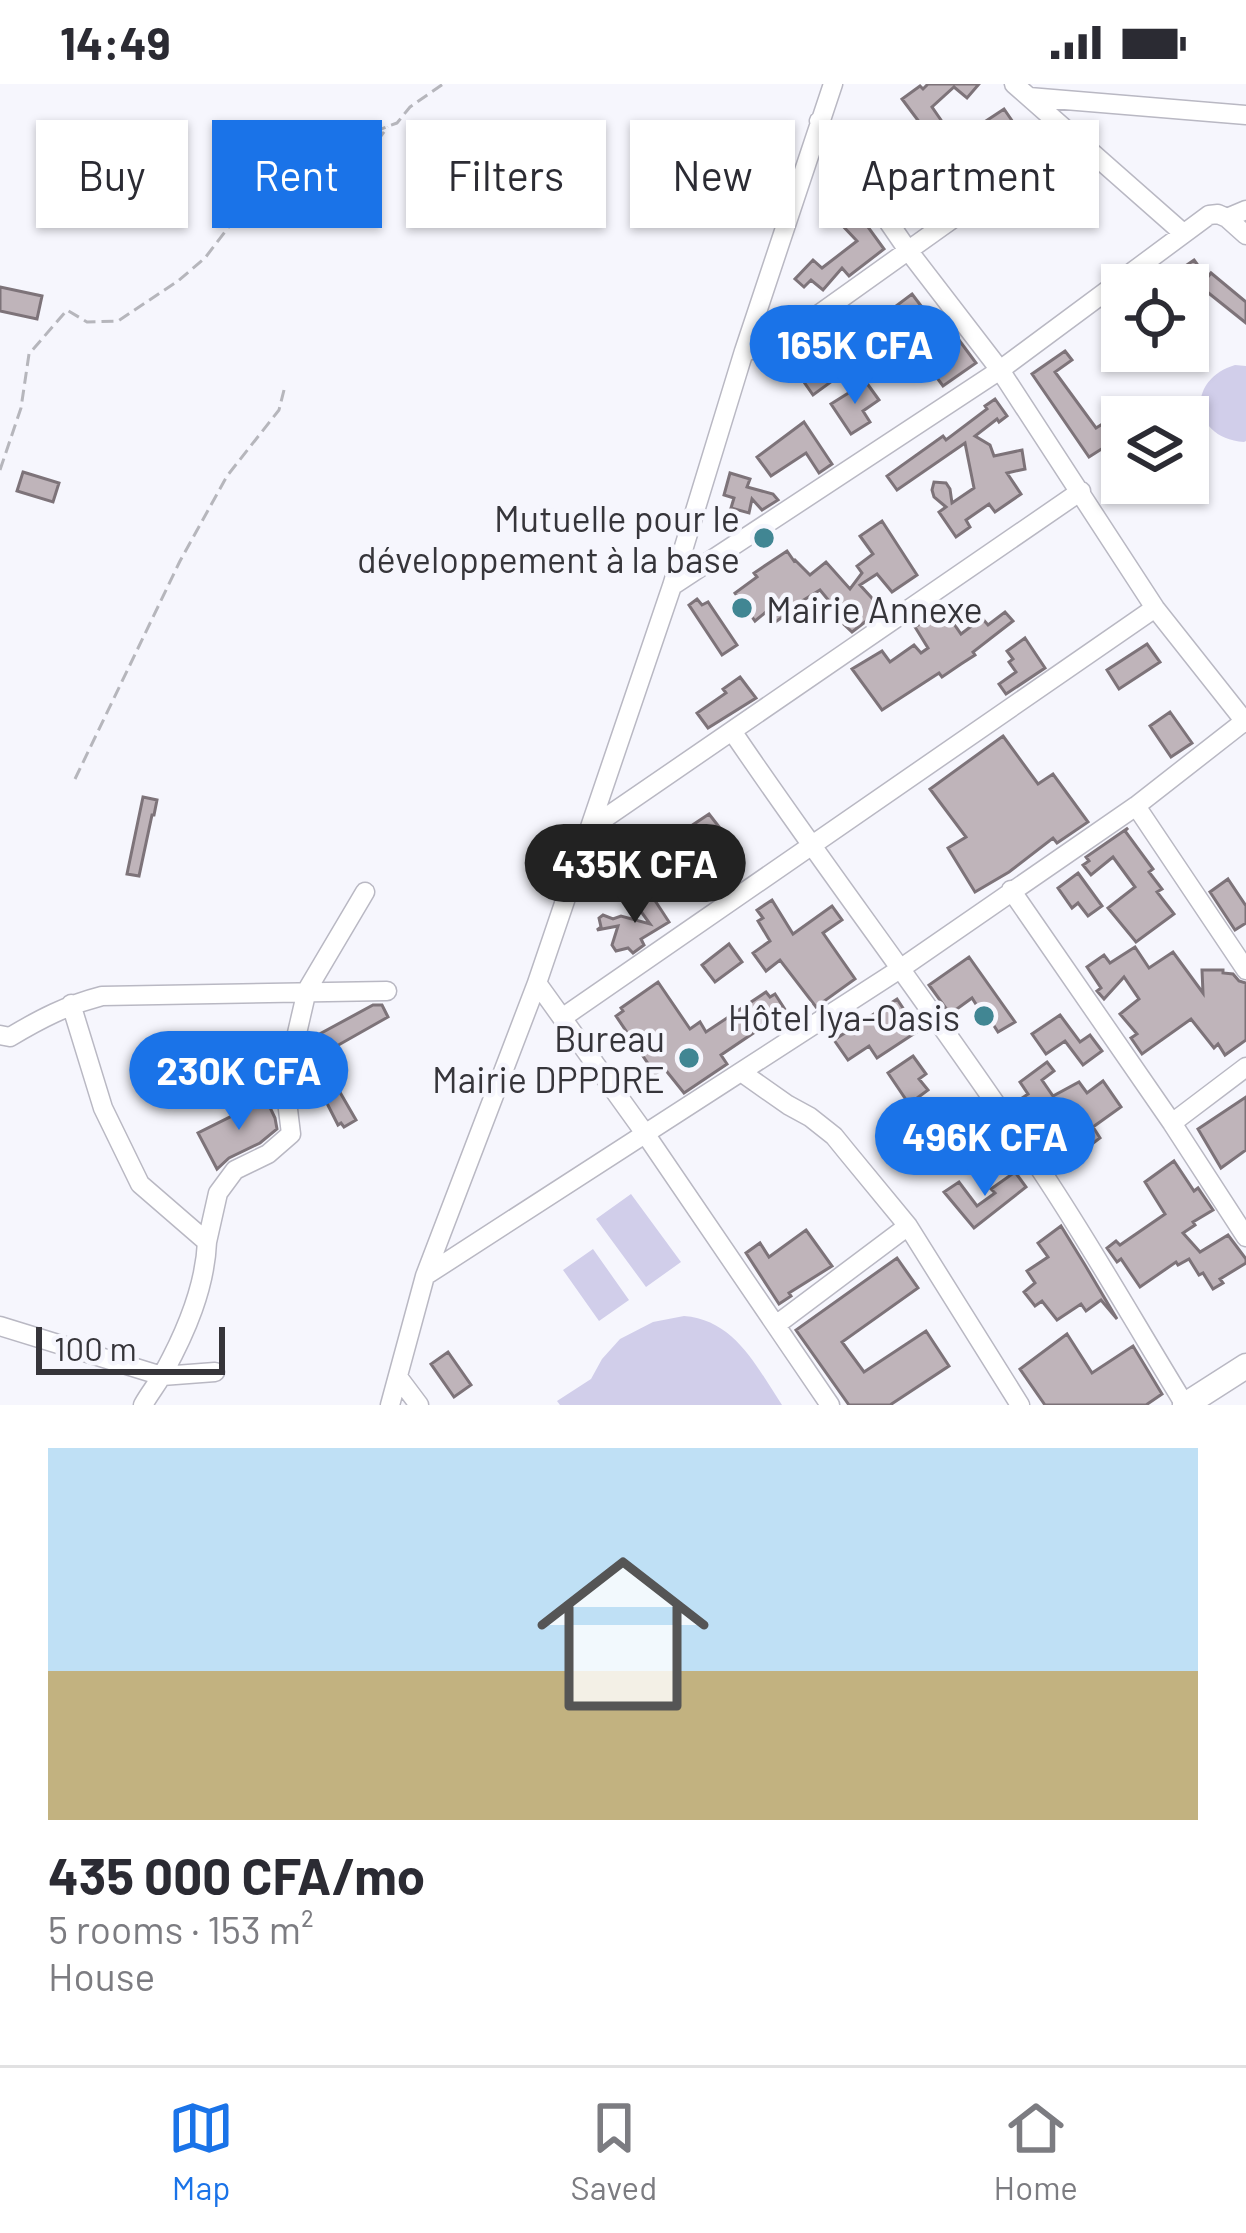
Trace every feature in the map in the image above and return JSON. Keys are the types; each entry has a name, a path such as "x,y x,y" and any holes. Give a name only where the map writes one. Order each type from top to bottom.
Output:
{"main road":[{"path":"1185,1405 1246,1366"}],"street":[{"path":"819,120 833,84"},
{"path":"1022,91 1246,115"},
{"path":"1022,91 1054,120"},
{"path":"390,1405 425,1276 592,827 819,121"},
{"path":"1099,160 1183,233"},
{"path":"672,586 1000,370 1209,214 1237,214 1246,235"},
{"path":"425,1276 900,969 1136,806 1245,721 1155,608 1000,370 893,228"},
{"path":"745,351 780,342 937,228"},
{"path":"592,827 1081,491"},
{"path":"562,1018 1155,608"},
{"path":"732,731 1042,1173 1185,1405"},
{"path":"1136,806 1246,970"},
{"path":"1012,890 1246,1237"},
{"path":"143,1405 191,1318 218,1193 235,1170 268,1154 291,1134 285,1085 307,990 365,892"},
{"path":"537,983 830,1405"},
{"path":"0,1036 10,1037 45,1015 102,996 387,991"},
{"path":"71,1004 104,1108 140,1184 207,1242"},
{"path":"1172,1123 1246,1067"},
{"path":"741,1072 834,1136 908,1226 1020,1405"},
{"path":"776,1325 908,1226"},
{"path":"0,1326 162,1376 215,1372"},
{"path":"398,1377 419,1405"}],"path":[{"path":"0,470 20,408 29,355 67,310 87,322 118,322 205,258 244,207 263,197 286,172 326,145 389,126 443,84"},
{"path":"382,136 389,126"},
{"path":"75,778 180,561 227,476 279,410 284,390"}],"shaded area":[{"path":"1246,366 1244,442 1226,438 1209,425 1209,396 1202,395 1219,372"},
{"path":"631,1194 681,1262 646,1287 596,1219"},
{"path":"593,1249 629,1300 599,1321 563,1270"},
{"path":"684,1316 702,1319 731,1336 782,1405 560,1405 557,1401 591,1379 620,1339 653,1322"}],"building":[{"path":"928,84 979,84 967,98 954,87 932,107 941,120 918,120 902,99 920,86 923,89"},
{"path":"1004,109 1012,120 988,120"},
{"path":"845,228 869,228 884,249 849,276 842,268 823,290 811,280 804,287 795,279 813,260 822,268 857,241"},
{"path":"1211,273 1246,302 1246,323 1209,293"},
{"path":"0,287 42,296 37,319 0,311"},
{"path":"912,294 937,327 945,321 976,363 943,386 888,312"},
{"path":"1065,351 1072,360 1055,372 1096,428 1101,425 1101,449 1089,457 1032,374"},
{"path":"841,355 850,368 813,395 804,382"},
{"path":"866,382 879,400 863,411 870,422 851,434 831,404"},
{"path":"995,399 1007,416 975,436 990,445 994,456 1022,450 1025,469 1007,473 1021,494 995,512 989,504 966,520 970,527 956,537 939,512 946,507 932,490 934,482 946,483 952,503 974,488 965,443 897,490 887,476 943,436 946,440"},
{"path":"804,422 832,464 819,473 806,453 771,476 757,457"},
{"path":"23,472 59,483 53,502 17,491"},
{"path":"730,473 750,479 747,487 778,500 762,510 752,499 749,513 731,508 734,498 724,495"},
{"path":"882,521 917,575 892,592 877,574 860,585 882,609 852,632 835,616 839,613 820,590 774,623 766,612 755,621 735,593 757,577 754,573 787,551 810,575 826,562 850,589 862,573 857,566 873,554 860,536"},
{"path":"697,599 702,605 708,602 737,645 722,655 689,605"},
{"path":"943,608 961,634 982,618 988,625 1005,612 1013,621 975,655 882,710 852,669 882,651 890,662 914,645 921,653 928,648 915,627"},
{"path":"1025,638 1045,668 1006,694 999,684 1016,672 1007,651"},
{"path":"1147,644 1160,662 1119,689 1107,670"},
{"path":"740,677 756,698 708,728 697,713"},
{"path":"1170,712 1192,743 1171,757 1150,726"},
{"path":"1003,736 1038,784 1053,774 1088,822 1057,843 1053,838 975,892 948,848 966,837 930,789"},
{"path":"143,797 157,800 139,876 127,874"},
{"path":"709,814 741,855 733,860 741,871 716,890 699,867 658,897 649,884 686,857 673,838"},
{"path":"1128,828 1125,831 1153,869 1149,872 1162,889 1157,892 1174,914 1136,942 1108,908 1135,887 1113,857 1091,875 1083,865 1089,861 1086,857"},
{"path":"1078,873 1102,906 1088,916 1078,903 1072,908 1058,888"},
{"path":"1228,879 1246,906 1246,923 1235,930 1210,892"},
{"path":"652,896 669,922 641,939 644,945 633,953 628,948 616,951 612,945 618,926 597,930 599,918 621,916 650,924 637,906"},
{"path":"772,900 793,934 832,906 842,920 823,933 855,979 816,1007 780,960 766,971 753,953 770,941 757,910"},
{"path":"729,944 742,962 715,982 702,965"},
{"path":"1135,947 1149,968 1173,952 1203,993 1202,970 1223,970 1246,983 1246,1040 1225,1055 1191,1019 1142,1054 1131,1038 1137,1034 1120,1014 1139,999 1124,977 1104,999 1087,967 1104,955 1110,963"},
{"path":"969,957 1015,1022 998,1032 972,998 950,1014 929,985"},
{"path":"658,982 690,1029 700,1022 706,1032 766,992 770,997 775,994 786,1011 721,1055 727,1064 684,1093 664,1068 655,1074 616,1016"},
{"path":"897,999 918,1031 877,1058 869,1046 848,1060 834,1040"},
{"path":"373,1005 382,1005 388,1017 319,1056 356,1120 344,1127 338,1125 305,1060 314,1056 307,1051 314,1037"},
{"path":"1060,1015 1080,1042 1090,1035 1102,1051 1083,1065 1065,1041 1046,1054 1032,1034"},
{"path":"913,1056 926,1074 919,1079 928,1090 909,1104 888,1073"},
{"path":"1047,1062 1054,1071 1042,1080 1053,1096 1079,1082 1087,1093 1103,1081 1121,1107 1093,1127 1100,1138 1076,1156 1061,1154 1046,1122 1022,1098 1028,1094 1020,1082"},
{"path":"1246,1097 1246,1150 1221,1168 1198,1129"},
{"path":"266,1099 277,1129 217,1169 198,1133"},
{"path":"1174,1161 1213,1210 1183,1233 1200,1252 1228,1235 1246,1259 1213,1289 1189,1259 1176,1262 1140,1287 1107,1248 1116,1241 1120,1245 1165,1214 1145,1182"},
{"path":"1015,1172 1026,1187 974,1228 944,1192 959,1182 977,1206"},
{"path":"1061,1226 1117,1319 1101,1300 1086,1311 1081,1304 1057,1320 1042,1301 1035,1306 1024,1292 1035,1283 1027,1271 1048,1257 1038,1243"},
{"path":"806,1230 832,1266 779,1304 746,1253 760,1243 769,1257"},
{"path":"897,1258 918,1288 842,1342 864,1372 926,1331 949,1366 890,1405 849,1405 796,1330"},
{"path":"1067,1334 1092,1373 1133,1346 1162,1394 1146,1405 1045,1405 1020,1369"},
{"path":"448,1352 471,1385 454,1397 431,1364"}],"place":[{"name":"Mutuelle pour le développement à la base","path":"764,538"},
{"name":"Mairie Annexe","path":"742,608"},
{"name":"Hôtel Iya-Oasis","path":"984,1016"},
{"name":"Bureau Mairie DPPDRE","path":"689,1058"}]}
